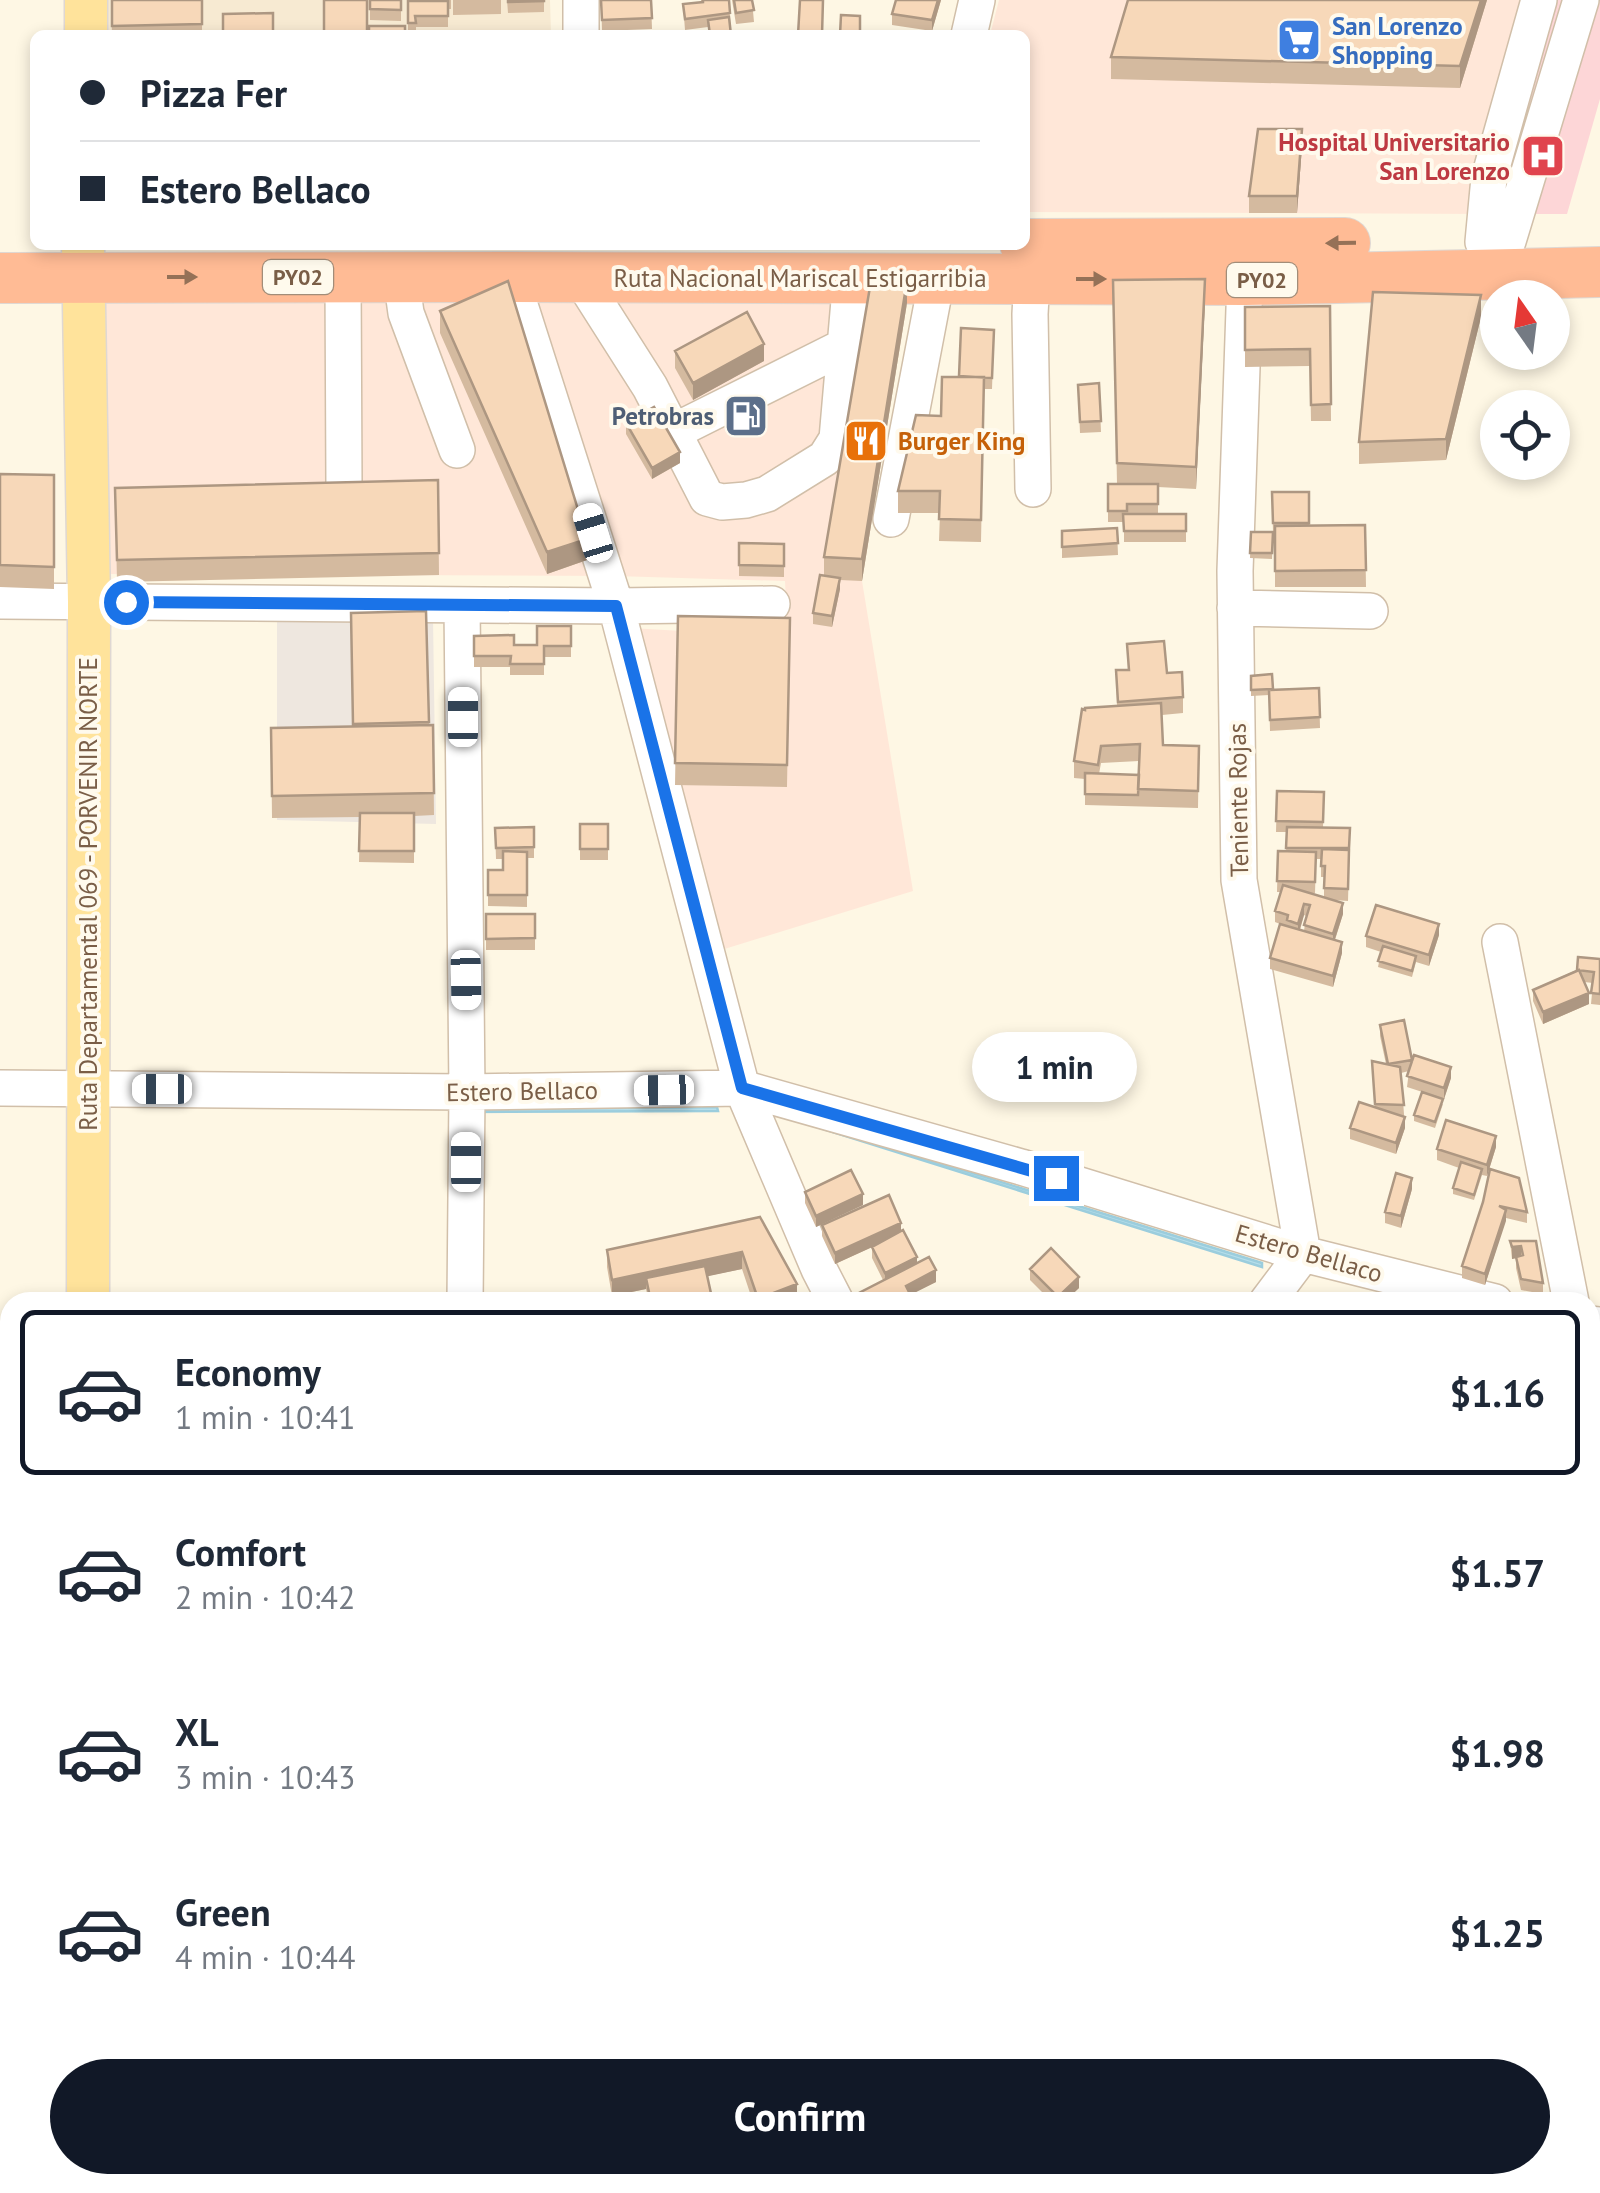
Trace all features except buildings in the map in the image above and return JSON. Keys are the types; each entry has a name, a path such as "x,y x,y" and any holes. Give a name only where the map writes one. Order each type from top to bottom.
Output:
{"highway":[{"name":"Ruta Nacional Mariscal Estigarribia","path":"0,278 84,261 343,277 851,278 927,267 1028,262 1280,227 1600,272"},
{"name":"Ruta Nacional Mariscal Estigarribia","path":"1028,262 1244,280 1600,240"},
{"path":"0,243 30,243"}],"main road":[{"path":"86,0 86,30"},
{"name":"Ruta Departamental 069 - PORVENIR NORTE","path":"84,261 89,602 88,1292"}],"street":[{"path":"581,0 581,30"},
{"path":"970,30 977,0"},
{"path":"1480,253 1489,178 1540,0"},
{"path":"1480,253 1581,0"},
{"path":"1028,262 1033,489"},
{"path":"891,520 927,267"},
{"path":"343,277 344,487"},
{"path":"401,277 406,312 457,450"},
{"path":"511,277 616,606 742,1088 831,1292"},
{"path":"580,277 650,388 707,498 722,502 766,494 825,458 837,438 851,278"},
{"name":"Teniente Rojas","path":"1244,280 1235,608 1239,880 1303,1254"},
{"path":"673,432 845,346"},
{"path":"0,601 772,604"},
{"path":"462,605 465,1292"},
{"path":"1235,608 1370,611"},
{"path":"1500,942 1569,1292"},
{"name":"Estero Bellaco","path":"0,1088 467,1092 742,1088 1021,1167 1303,1254 1455,1292"},
{"path":"1274,1292 1303,1254"}],"shaded area":[{"path":"102,0 550,0 551,30 105,30"},
{"name":"San Lorenzo Shopping","path":"999,0 1550,0 1485,214 1030,212 1030,30 991,30"},
{"name":"Hospital Universitario San Lorenzo","path":"1550,0 1600,0 1600,99 1567,214 1485,214"},
{"path":"105,299 871,303 862,581 913,891 718,951 630,628 788,637 785,581 615,576 102,574"},
{"path":"277,617 433,618 436,824 277,820"}],"water":[{"path":"717,1107 718,1111 467,1112 467,1109"},
{"path":"766,1111 1262,1263 1262,1267"}],"place":[{"name":"San Lorenzo Shopping","path":"1299,40"},
{"name":"Hospital Universitario San Lorenzo","path":"1543,156"},
{"name":"Petrobras","path":"746,416"},
{"name":"Burger King","path":"866,441"}],"route":[{"path":"126,602 616,606 742,1088 1056,1178"}]}
